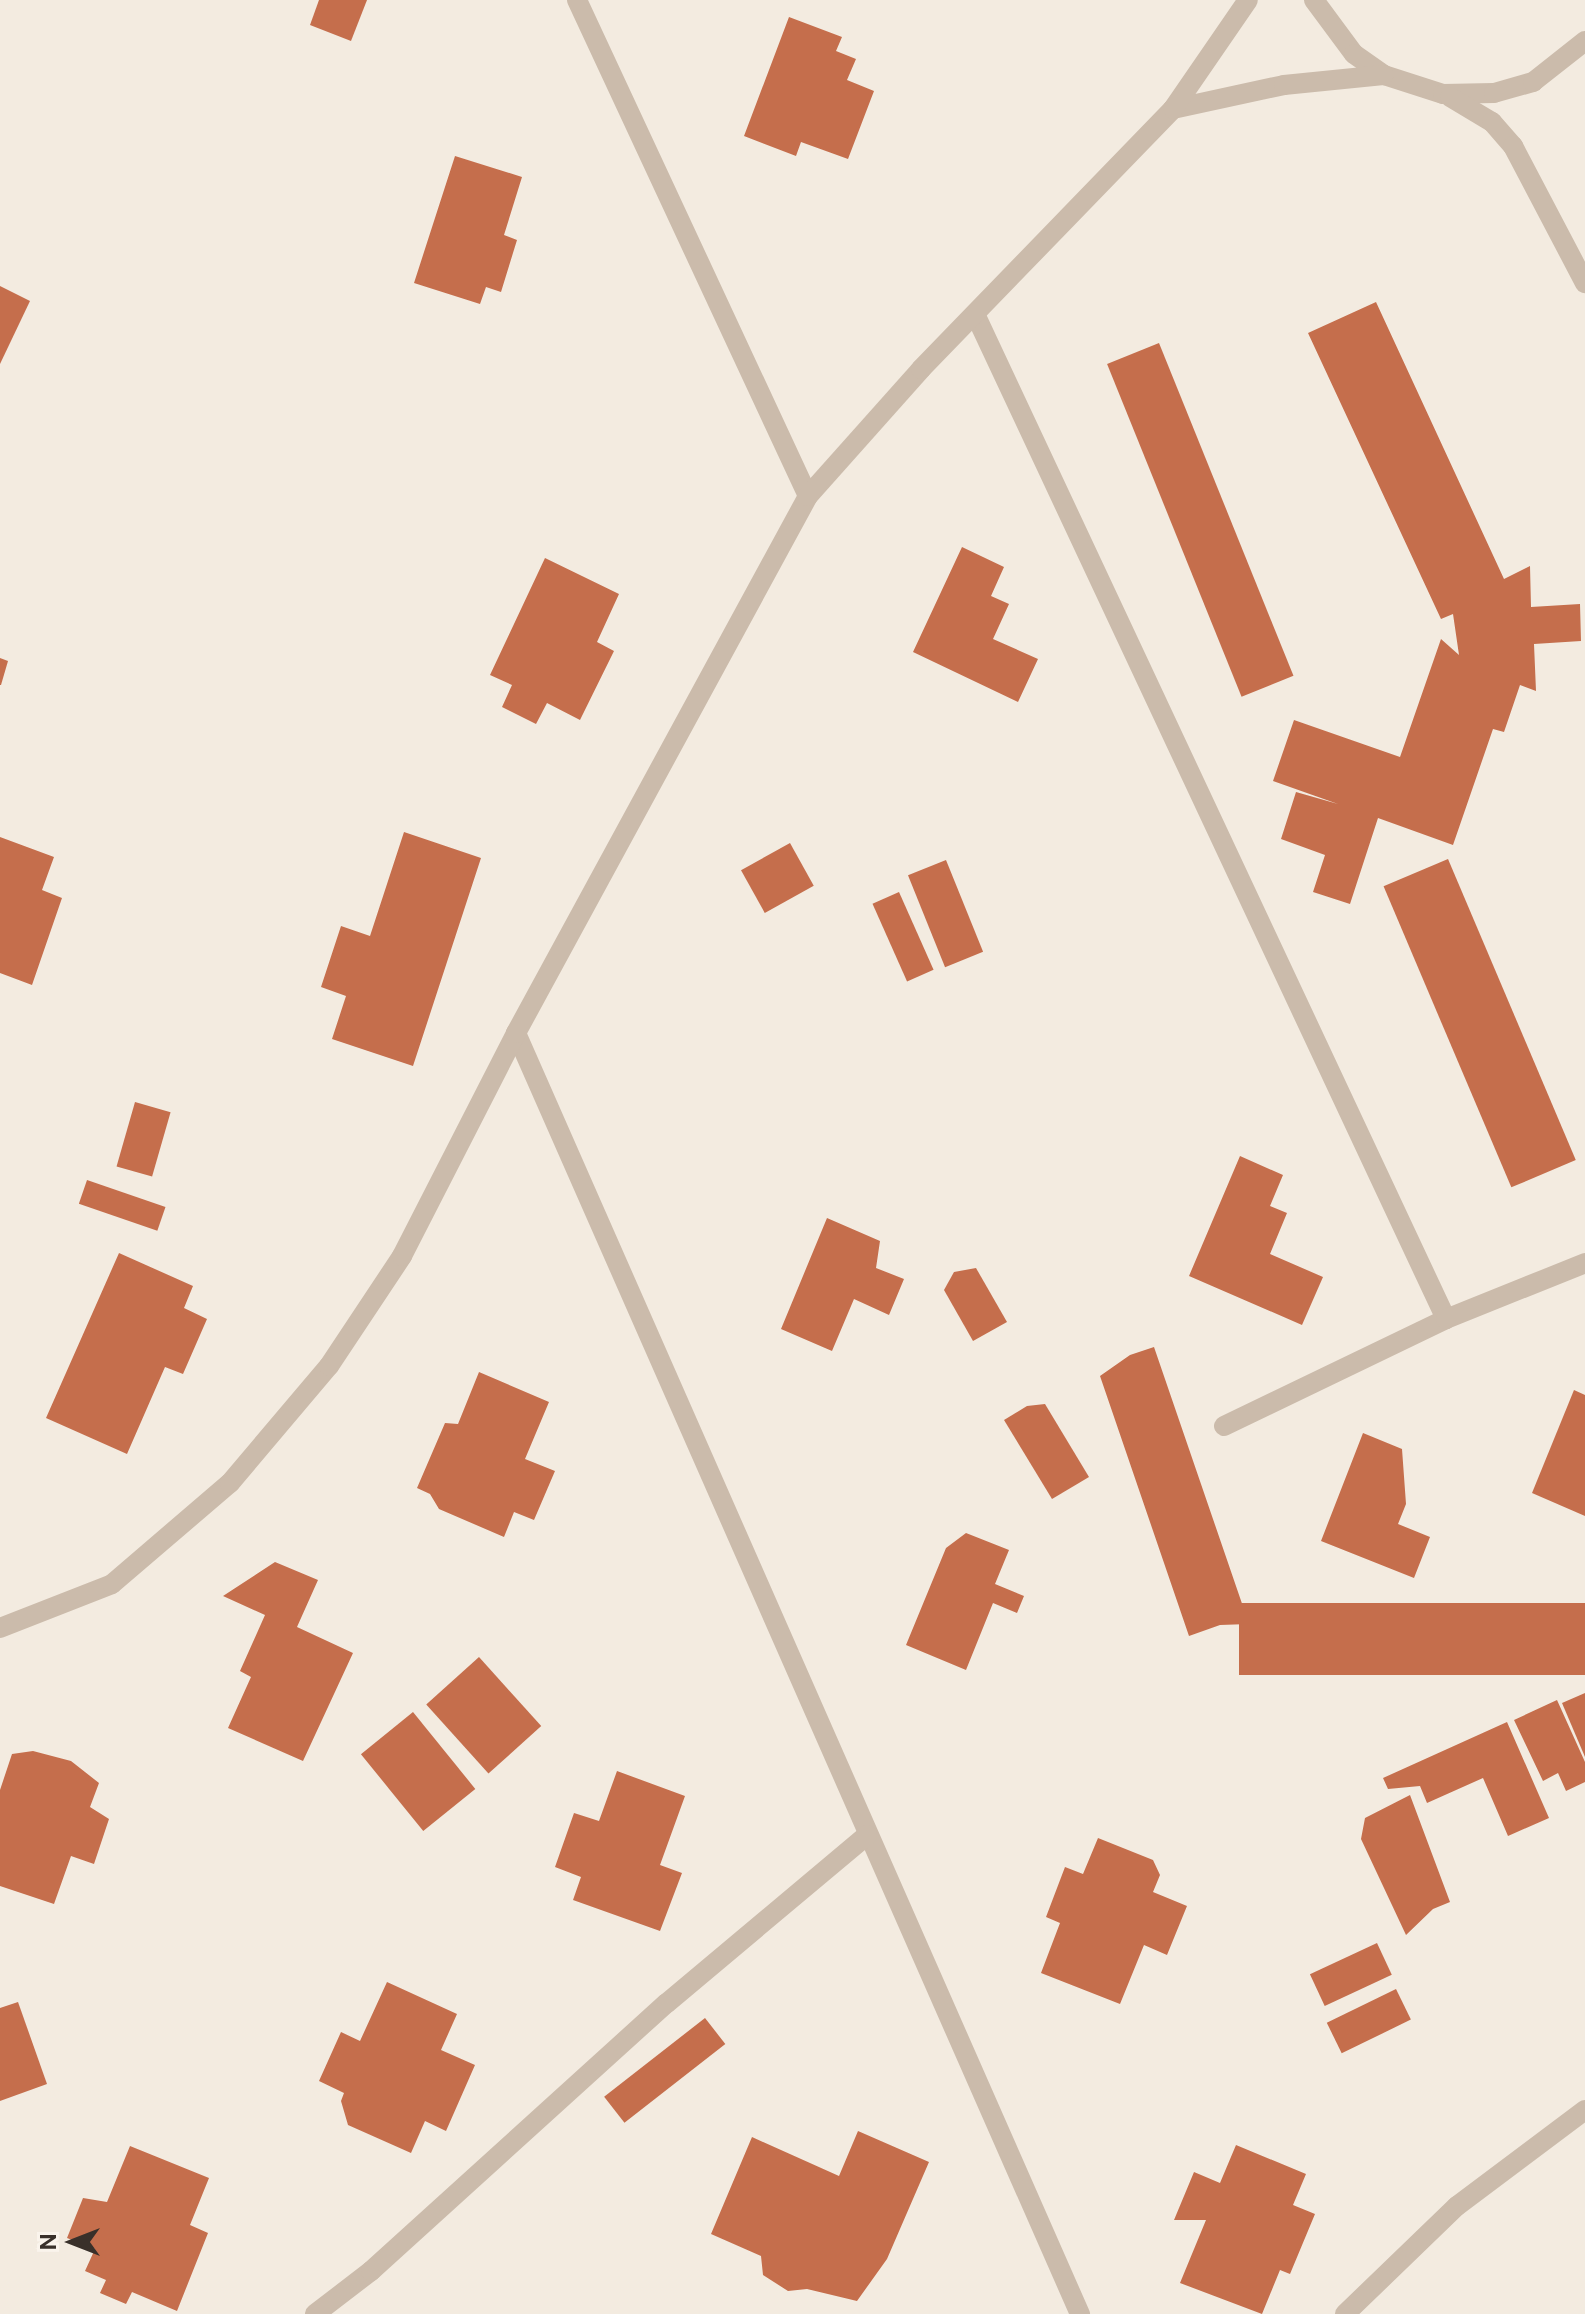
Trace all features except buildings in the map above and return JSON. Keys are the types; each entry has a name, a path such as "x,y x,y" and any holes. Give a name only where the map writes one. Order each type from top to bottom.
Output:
{"lane":[{"path":"577,0 808,496"},
{"path":"0,1628 112,1584 230,1483 329,1366 402,1256 516,1033 808,496 975,314 1173,109 1248,0"},
{"path":"1314,0 1354,54 1384,75 1443,94 1492,122 1513,146 1585,283"},
{"path":"1443,94 1494,93 1533,82 1585,41"},
{"path":"1173,109 1284,85 1384,75"},
{"path":"975,314 1446,1319"},
{"path":"516,1033 1080,2314"},
{"path":"1224,1426 1446,1319 1585,1263"},
{"path":"315,2314 371,2271 667,2003 867,1835"},
{"path":"1345,2314 1457,2206 1585,2110"}]}
